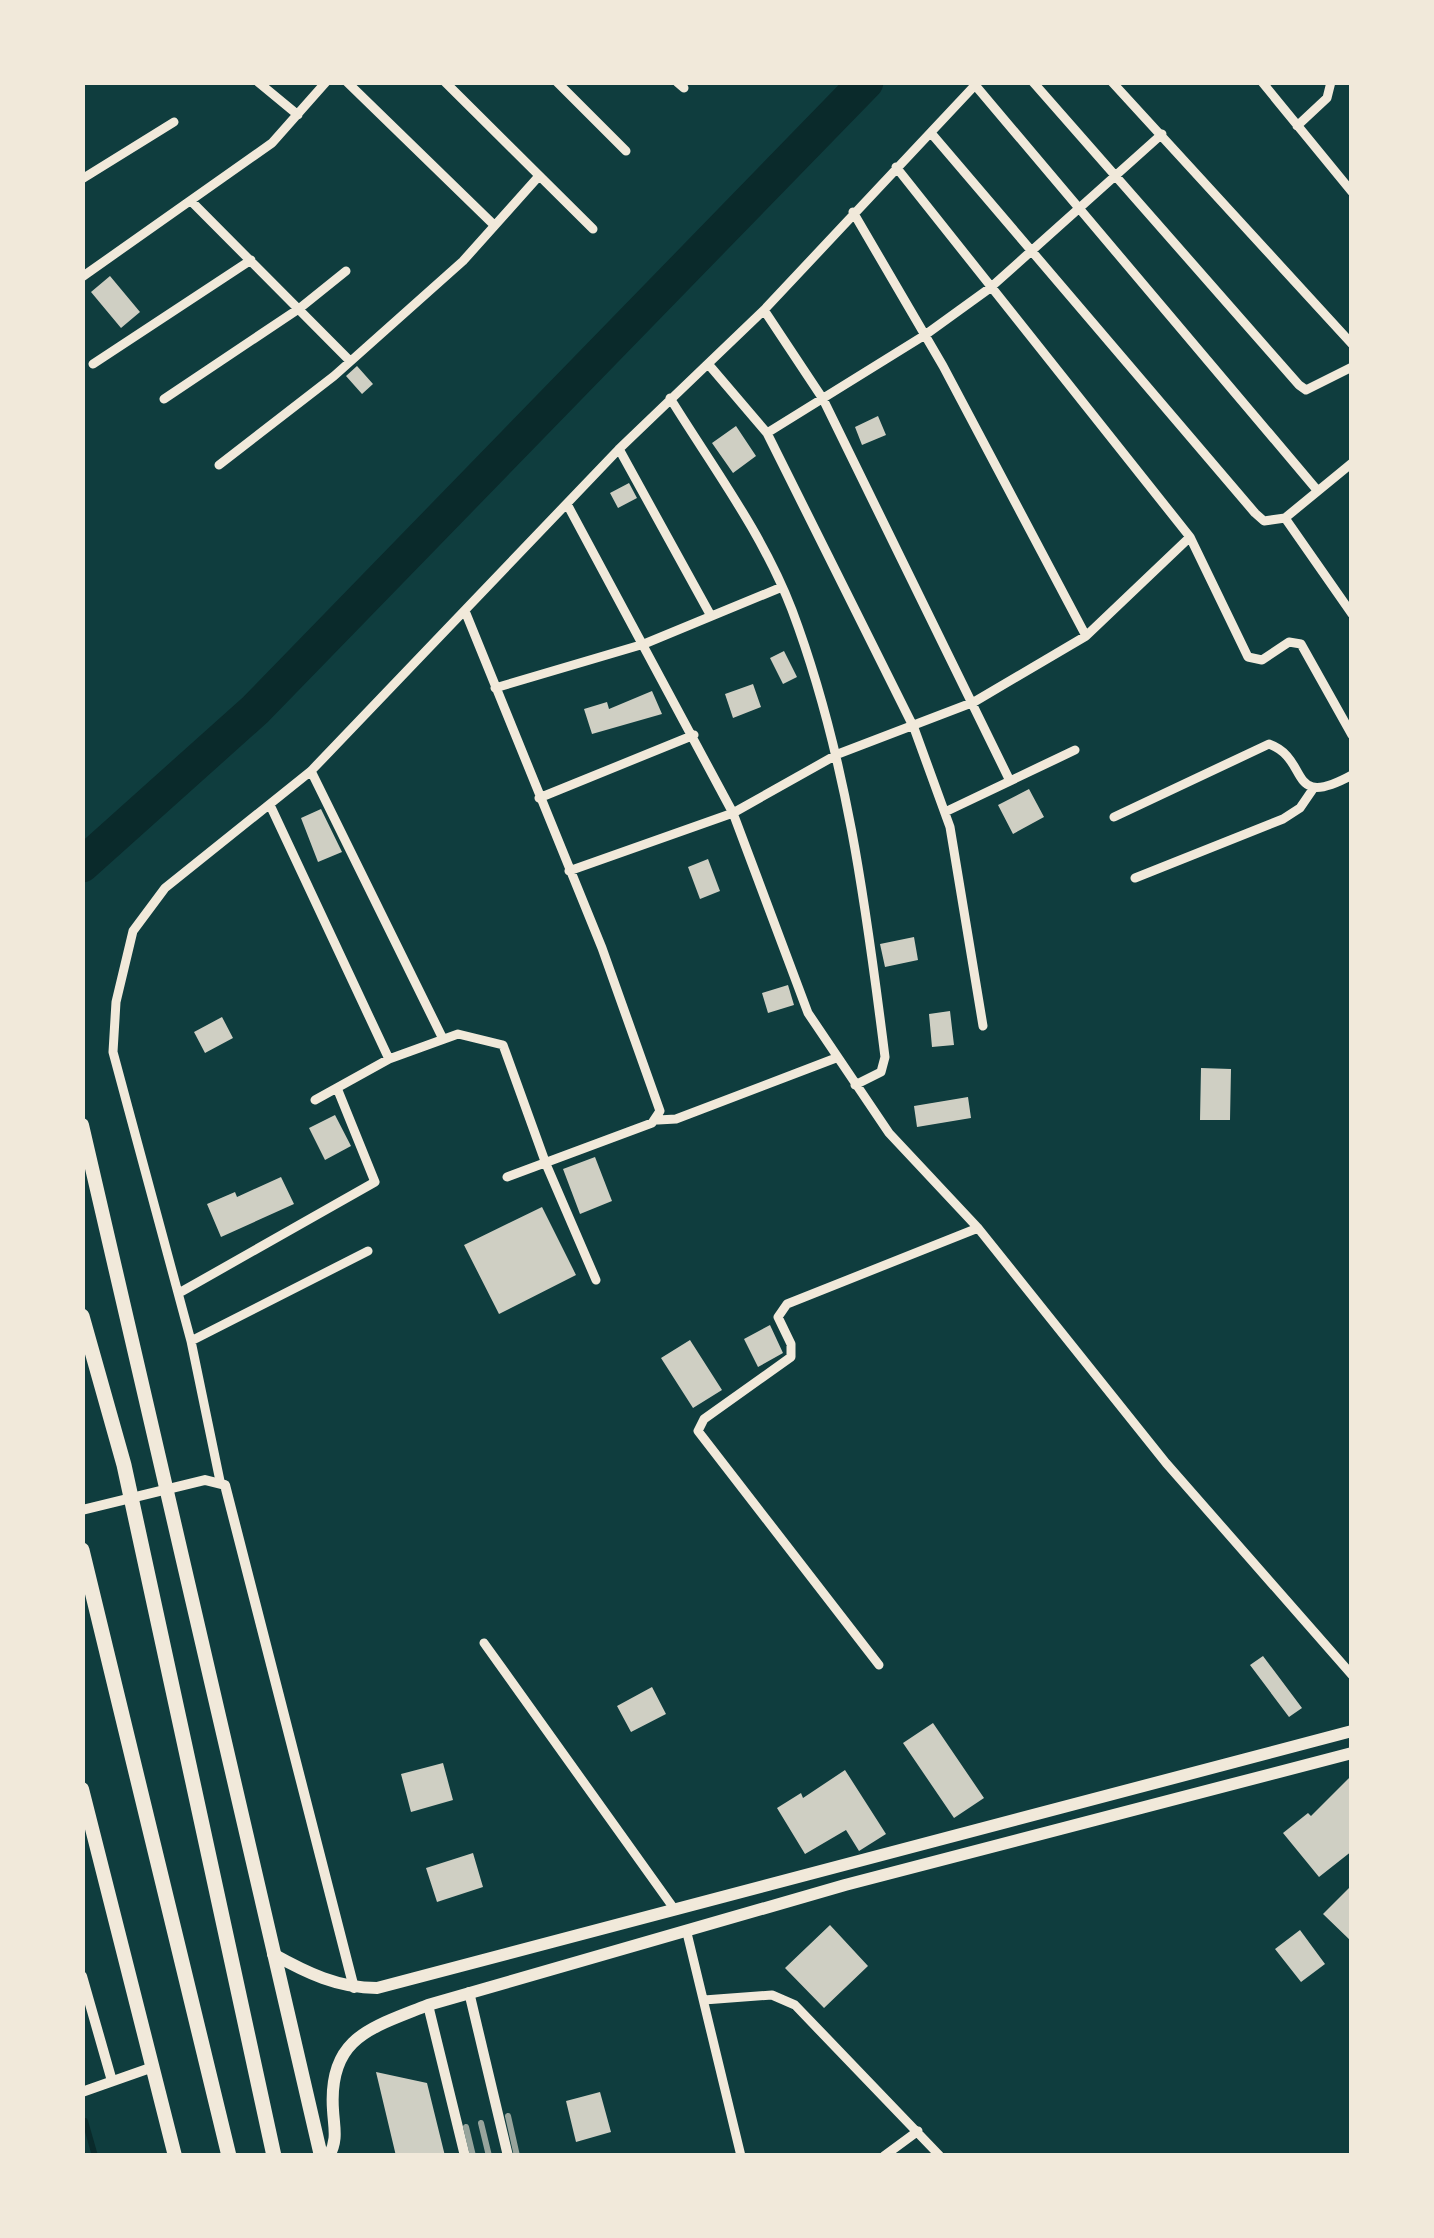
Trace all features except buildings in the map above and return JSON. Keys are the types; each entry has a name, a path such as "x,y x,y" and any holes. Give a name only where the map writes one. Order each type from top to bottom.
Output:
{"highway":[{"path":"82,1125 320,2156"},
{"path":"82,1316 129,1486 274,2156"},
{"path":"82,1550 229,2156"},
{"path":"82,1788 175,2156"}],"main road":[{"path":"273,1954 312,1976 354,1988 407,1981 1352,1731"},
{"path":"329,2156 336,2142 333,2085 343,2052 376,2026 428,2005 845,1885 1352,1752"}],"street":[{"path":"258,82 298,115"},
{"path":"82,277 272,143 326,82"},
{"path":"347,82 494,225"},
{"path":"444,82 594,229"},
{"path":"557,82 626,151"},
{"path":"1033,82 1298,384 1306,390 1318,387 1352,366"},
{"path":"1112,82 1352,344"},
{"path":"1262,82 1352,192"},
{"path":"1297,126 1326,98 1331,82"},
{"path":"354,1988 243,1543 227,1491 220,1481 179,1293 113,1052 116,1002 133,931 147,908 165,888 311,771 619,449 764,310 976,84 1317,490"},
{"path":"82,179 174,122"},
{"path":"930,133 1264,521 1285,518 1349,469"},
{"path":"767,433 925,336 990,288 1162,134"},
{"path":"896,167 1190,537 1248,657 1262,660 1289,642 1301,644 1352,734"},
{"path":"219,465 350,361 463,260 539,176"},
{"path":"192,202 350,361"},
{"path":"854,212 1086,636"},
{"path":"93,364 251,260"},
{"path":"164,400 300,308 346,271"},
{"path":"764,310 823,399 1010,781"},
{"path":"709,365 767,433 914,728 945,812 962,879 983,1026"},
{"path":"670,398 756,535 782,587 838,754 864,891 886,1057 881,1072 855,1085"},
{"path":"619,449 711,616"},
{"path":"567,504 733,814 808,1013 836,1058 889,1133 978,1228 1166,1463 1352,1674"},
{"path":"1285,518 1352,614"},
{"path":"569,871 733,814 838,754 974,702 1086,636 1190,537"},
{"path":"495,688 644,644 782,587"},
{"path":"465,611 602,948 658,1104 658,1120"},
{"path":"539,798 694,735"},
{"path":"1114,817 1269,744 1278,748 1302,782 1313,789 1322,789 1352,775"},
{"path":"945,812 1075,750"},
{"path":"311,771 443,1039"},
{"path":"1135,878 1283,820 1300,808 1313,789"},
{"path":"270,805 389,1059"},
{"path":"315,1100 389,1059 458,1034 504,1045 546,1164 596,1280"},
{"path":"507,1178 836,1058"},
{"path":"179,1293 375,1182 337,1088"},
{"path":"879,1665 698,1431 704,1418 791,1358 791,1344 778,1317 787,1304 978,1228"},
{"path":"191,1340 368,1251"},
{"path":"82,1510 205,1480 220,1481"},
{"path":"484,1642 674,1910"},
{"path":"687,1933 741,2156"},
{"path":"82,1976 112,2081"},
{"path":"469,1992 508,2156"},
{"path":"704,2000 772,1995 795,2005 940,2156"},
{"path":"428,2005 466,2156"},
{"path":"82,2092 153,2067"},
{"path":"884,2156 918,2131"}],"waterway":[{"path":"82,865 255,710 866,82"},
{"path":"85,2121 95,2156"}],"railway":[{"path":"508,2116 517,2156"},
{"path":"481,2123 489,2156"},
{"path":"466,2127 473,2156"}]}
